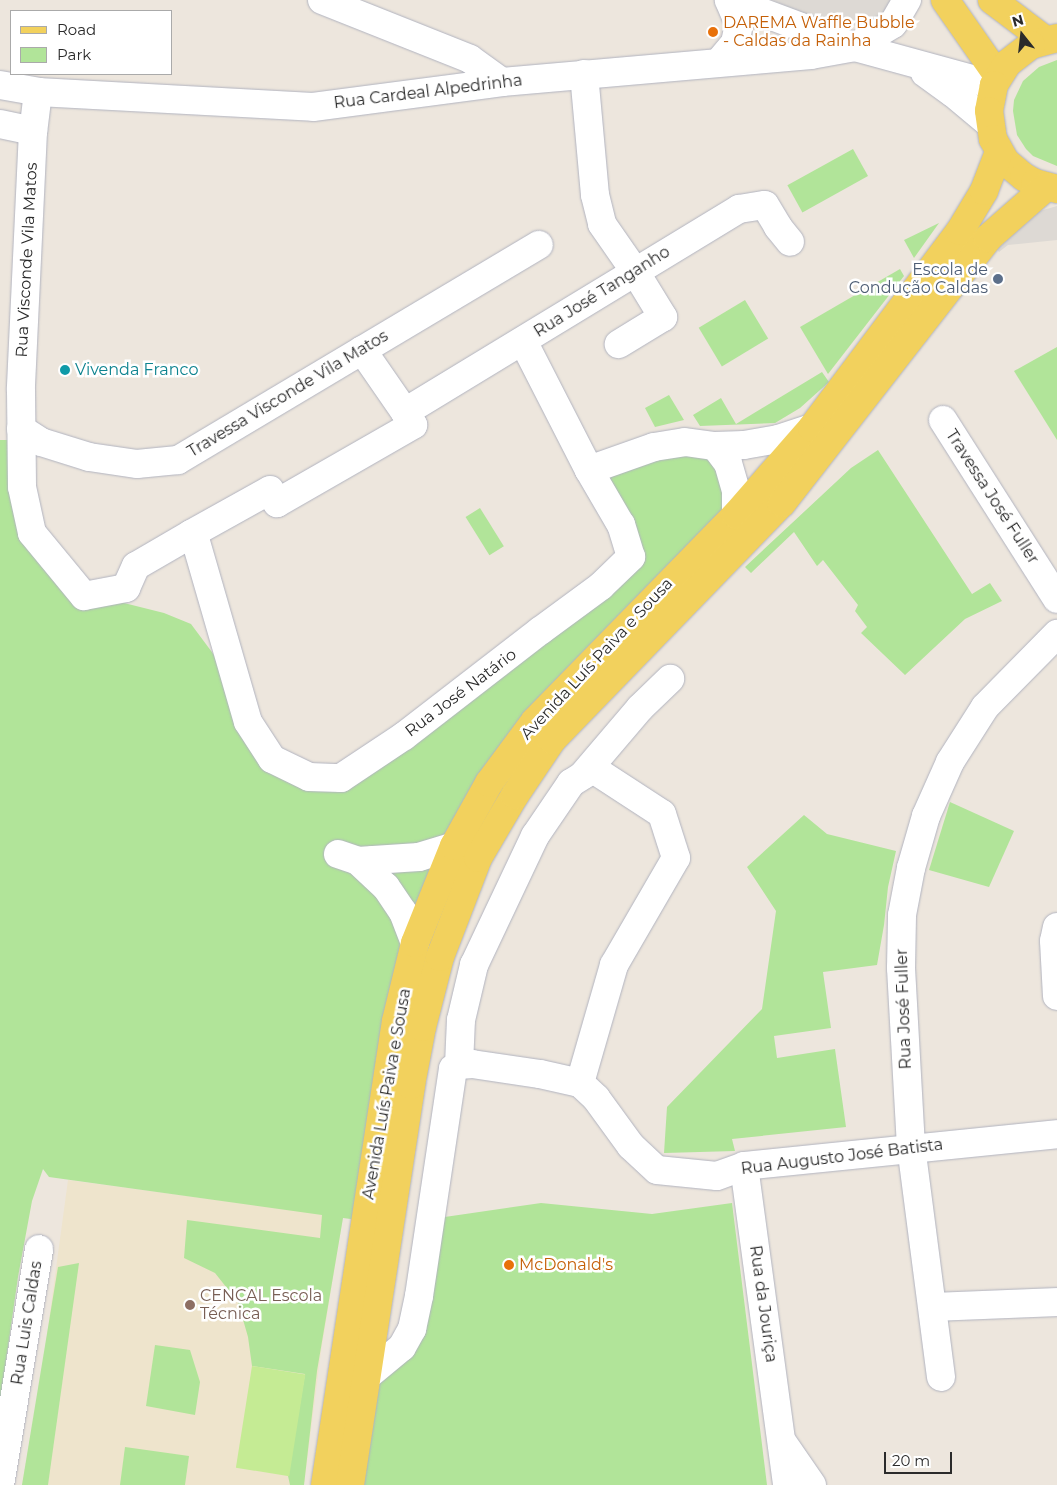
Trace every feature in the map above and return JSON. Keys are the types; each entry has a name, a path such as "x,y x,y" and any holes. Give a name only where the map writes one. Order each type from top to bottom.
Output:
{"main road":[{"path":"945,0 996,80"},
{"path":"992,0 1051,39"},
{"path":"1051,39 1018,53 996,80 990,98 990,124 999,152 1014,170 1035,183 1052,188"},
{"name":"Avenida Luís Paiva e Sousa","path":"325,1485 396,1021 415,943 454,846 489,783 535,721 736,515 812,428 960,231 984,191 999,152"},
{"name":"Avenida Luís Paiva e Sousa","path":"350,1485 411,1085 422,1027 440,957 478,858 515,795 552,740 782,503 988,238 1052,188"}],"street":[{"path":"322,0 470,59 502,82"},
{"path":"729,0 855,47 912,64 996,80"},
{"path":"720,62 734,43 739,24 729,0"},
{"path":"855,47 893,24 906,0"},
{"name":"Rua Cardeal Alpedrinha","path":"0,85 38,92 313,107 502,82 811,55 855,47"},
{"path":"912,64 954,93 990,124"},
{"path":"584,74 595,195 602,224 636,273 663,317 619,344"},
{"name":"Rua Visconde Vila Matos","path":"38,92 33,131 10,429 32,533 84,596 126,588 136,566 191,534"},
{"path":"0,124 33,131"},
{"name":"Rua José Tanganho","path":"405,412 739,209 765,205 778,227 790,242"},
{"name":"Travessa Visconde Vila Matos","path":"10,429 41,442 88,457 137,464 178,460 539,245"},
{"name":"Rua José Natário","path":"191,534 196,542 248,722 272,759 309,777 341,778 404,736 540,631 602,586 631,557 621,525 589,470 523,341"},
{"path":"191,534 270,490 277,503 413,425 362,350"},
{"name":"Travessa José Fuller","path":"943,420 1057,599"},
{"path":"589,470 654,447 685,442 715,446 753,443 812,428"},
{"path":"715,446 728,463 736,491 736,515"},
{"name":"Rua José Fuller","path":"941,1377 934,1307 911,1147 901,968 902,915 911,868 926,816 955,754 985,707 1057,634"},
{"path":"459,1065 461,1020 474,965 535,836 571,783 588,772 640,708 670,679"},
{"path":"367,1376 402,1347 412,1329 419,1296 453,1069 459,1065 472,1064 540,1074 580,1083 614,965 676,858 662,814 588,772"},
{"path":"415,943 403,912 386,887 348,858 419,857 454,846"},
{"path":"1057,927 1054,941 1057,996"},
{"name":"Rua Augusto José Batista","path":"580,1083 596,1098 631,1146 658,1170 717,1176 744,1166 911,1147 1057,1134"},
{"name":"Rua da Jouriça","path":"744,1166 787,1485"},
{"name":"Rua Luis Caldas","path":"0,1485 39,1249"},
{"path":"934,1307 1057,1302"},
{"name":"Rua da Jouriça","path":"782,1443 812,1485"}],"shaded area":[{"path":"772,0 897,0 890,13 870,25 857,26 818,19"},
{"path":"1057,206 1057,240 1008,245 999,252 995,247 1033,213"},
{"name":"CENCAL Escola Técnica","path":"68,1180 343,1217 321,1352 304,1485 22,1485 42,1372"}],"green space":[{"path":"1057,60 1057,166 1033,156 1026,149 1017,135 1013,111 1014,100 1023,81 1039,67"},
{"path":"853,149 868,176 802,212 787,185"},
{"path":"939,223 914,258 904,240"},
{"path":"900,269 904,276 828,374 800,327"},
{"path":"745,300 768,339 722,366 699,328"},
{"path":"1057,347 1057,440 1014,371"},
{"path":"822,372 829,382 800,408 775,423 700,426 693,415 721,398 736,424"},
{"path":"669,395 684,420 655,427 645,408"},
{"path":"0,440 14,440 25,498 80,592 164,613 191,624 223,667 269,756 319,777 540,631 623,548 589,470 715,446 736,515 535,721 415,943 366,1221 343,1218 317,1371 304,1485 290,1485 288,1476 305,1374 252,1366 248,1337 238,1302 215,1273 184,1258 187,1220 320,1238 322,1215 49,1177 43,1169 32,1201 18,1277 0,1403"},
{"path":"878,450 972,594 990,583 1002,601 965,619 905,675 861,633 867,627 855,611 858,605 823,560 817,566 794,532 751,573 745,567 851,468"},
{"path":"480,508 504,546 489,555 466,517"},
{"path":"950,802 1014,831 989,887 929,870"},
{"path":"804,815 827,834 896,851 888,887 877,965 823,972 831,1028 774,1036 777,1058 835,1049 846,1127 732,1139 735,1151 664,1153 667,1107 762,1009 776,911 747,867"},
{"path":"541,1203 652,1214 732,1203 767,1485 350,1485 367,1376 402,1347 431,1219"},
{"path":"79,1263 48,1485 22,1485 58,1267"},
{"path":"155,1345 190,1350 200,1382 195,1415 146,1406"},
{"path":"252,1366 305,1374 289,1476 236,1468"},
{"path":"125,1447 189,1456 185,1485 120,1485"}],"place":[{"name":"DAREMA Waffle Bubble - Caldas da Rainha","path":"713,32"},
{"name":"Escola de Condução Caldas","path":"998,279"},
{"name":"Vivenda Franco","path":"65,370"},
{"name":"McDonald's","path":"509,1265"},
{"name":"CENCAL Escola Técnica","path":"190,1305"}]}
